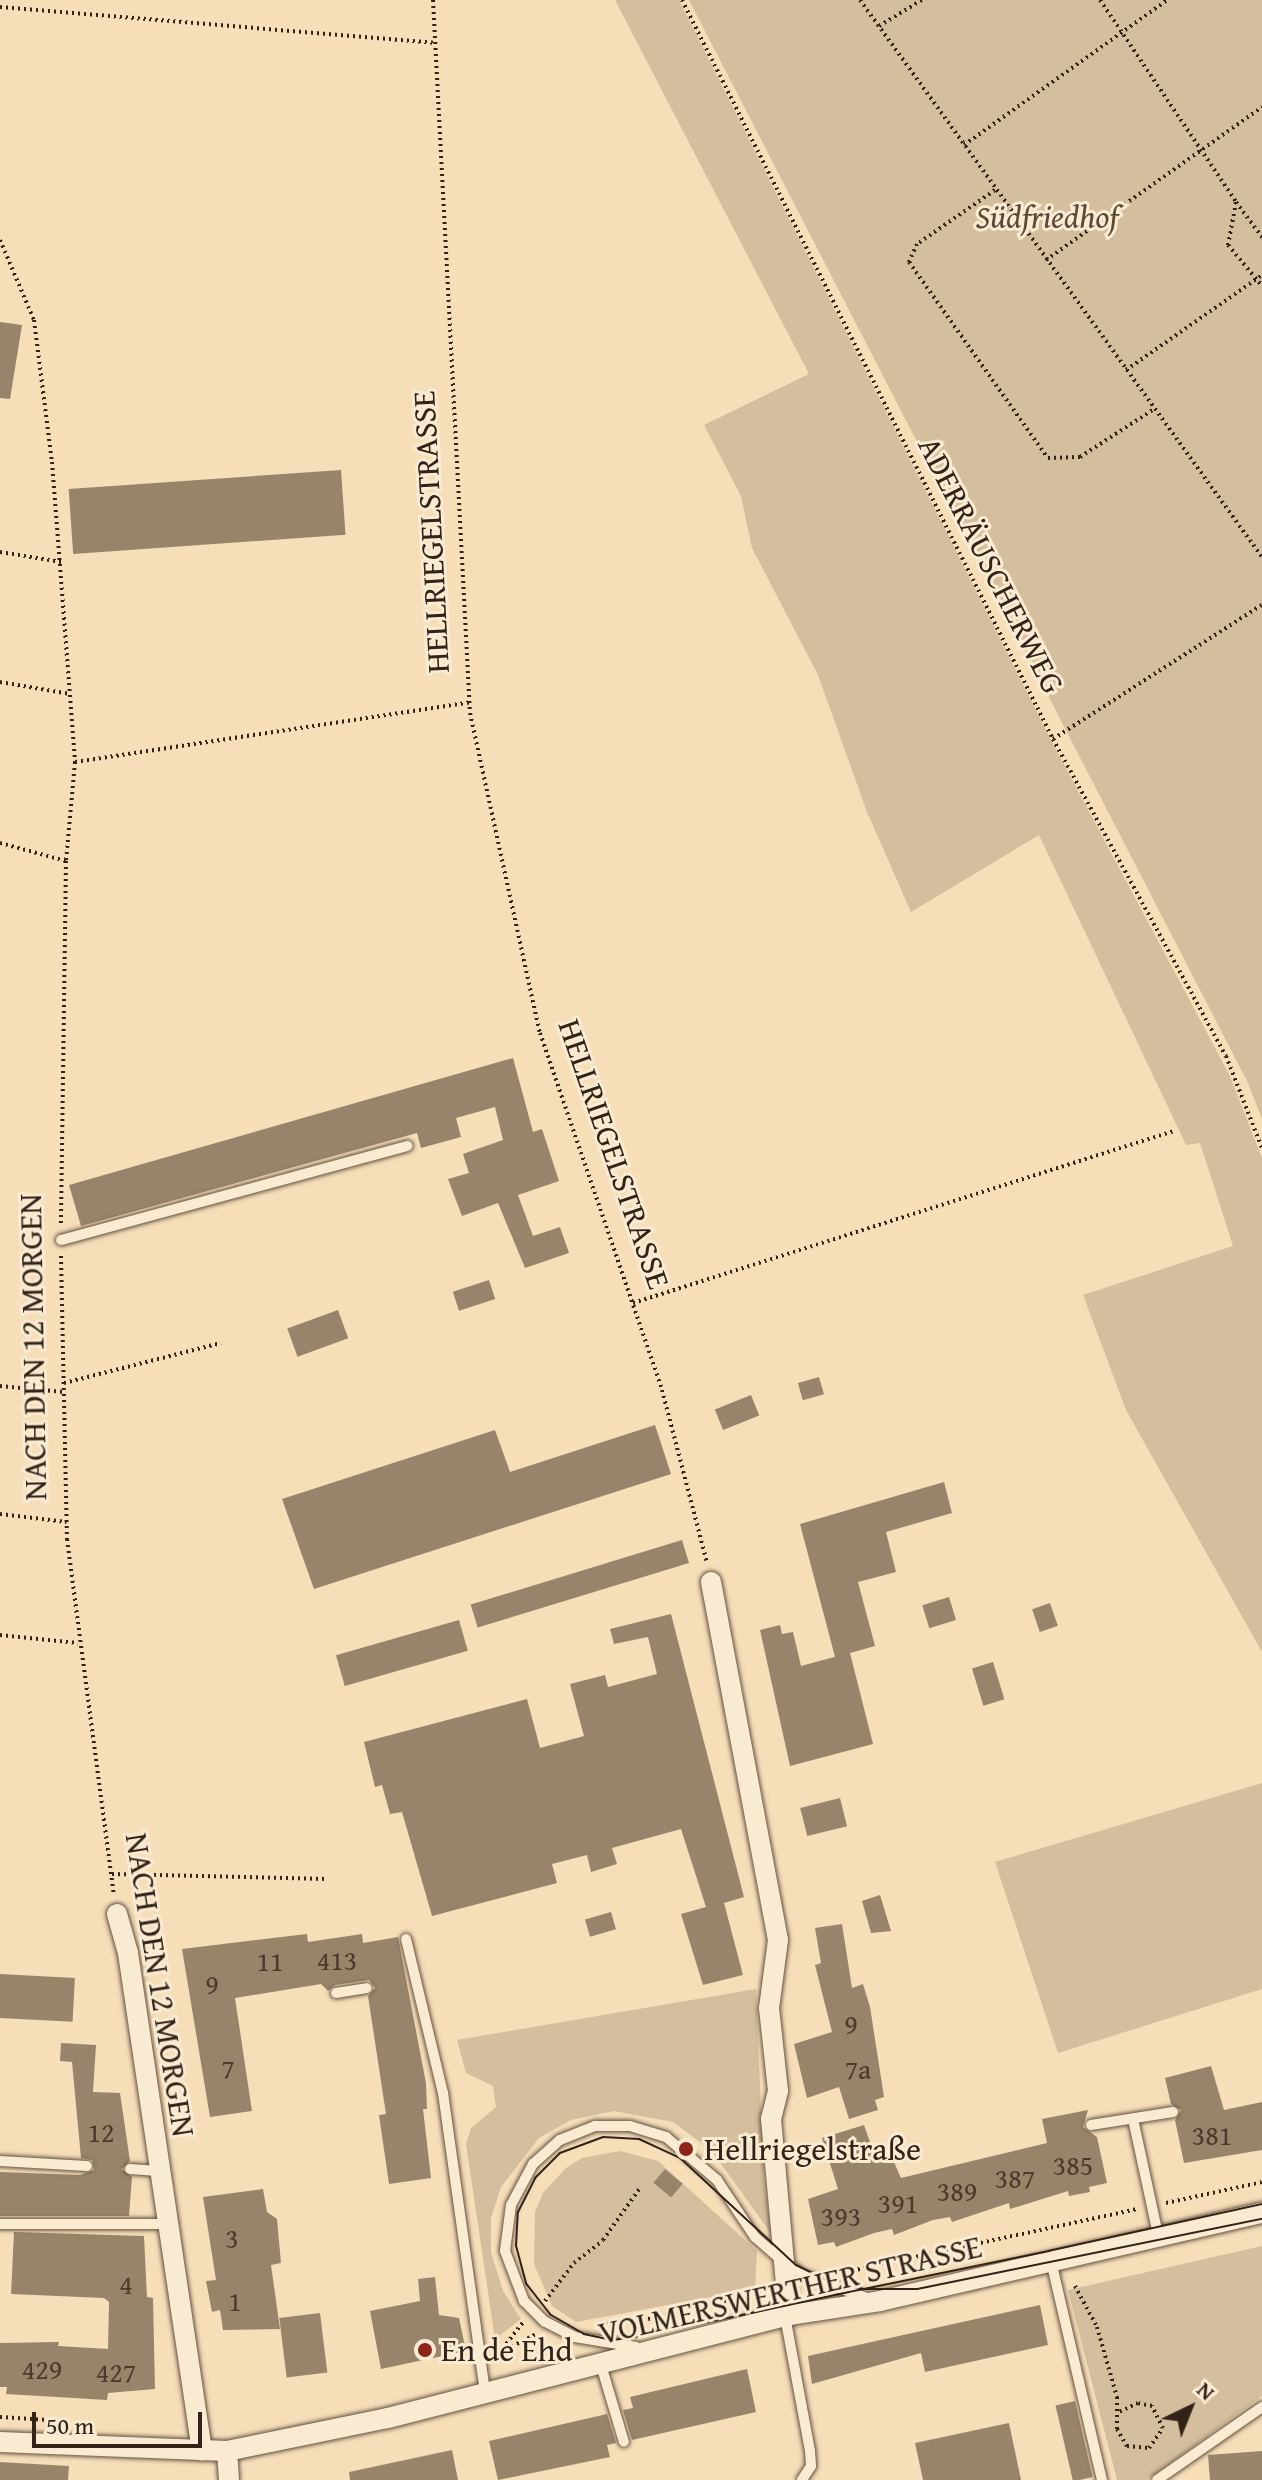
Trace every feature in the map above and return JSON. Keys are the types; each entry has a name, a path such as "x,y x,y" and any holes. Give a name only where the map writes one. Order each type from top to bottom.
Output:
{"street":[{"path":"711,1582 778,1940 769,2008 778,2091 771,2119 787,2316"},
{"name":"NACH DEN 12 MORGEN","path":"117,1914 128,1953 202,2451"},
{"name":"VOLMERSWERTHER STRASSE","path":"0,2442 227,2451 485,2393 787,2316 880,2301 1051,2259 1262,2213"},
{"path":"227,2451 229,2480"}],"lane":[{"path":"61,1240 407,1146"},
{"path":"406,1939 413,1981 443,2093 485,2393"},
{"path":"336,1993 367,1988"},
{"path":"1091,2125 1173,2112"},
{"path":"1133,2119 1158,2235"},
{"path":"690,2341 626,2348 575,2337 534,2311 512,2278 505,2251 511,2205 520,2182 546,2150 595,2126 649,2131 698,2159 755,2237 783,2261 803,2275 880,2301"},
{"path":"0,2161 87,2166"},
{"path":"130,2169 158,2171"},
{"path":"0,2224 166,2224"},
{"path":"1051,2259 1102,2480"},
{"path":"787,2316 810,2451 811,2466 802,2480"},
{"path":"601,2365 624,2442"},
{"path":"1157,2480 1262,2407"}],"path":[{"name":"HELLRIEGELSTRASSE","path":"433,0 470,702 540,1033 633,1303 689,1481 711,1582"},
{"name":"ADERRÄUSCHERWEG","path":"682,0 1053,739 1226,1056 1262,1148"},
{"path":"860,0 1262,557"},
{"path":"879,26 922,0"},
{"path":"1100,0 1262,237"},
{"path":"963,145 1167,0"},
{"path":"0,7 435,43"},
{"path":"1046,260 1262,107"},
{"path":"995,190 917,244 909,262 1048,458 1080,457 1154,409"},
{"path":"1236,202 1228,245 1262,286"},
{"name":"NACH DEN 12 MORGEN","path":"0,240 34,320 61,562 75,762 66,861 61,1240 67,1522 78,1643 117,1914"},
{"path":"1126,370 1262,275"},
{"path":"0,552 61,562"},
{"path":"1053,739 1262,605"},
{"path":"0,682 70,694"},
{"path":"75,762 470,702"},
{"path":"0,843 66,861"},
{"path":"633,1303 1174,1131"},
{"path":"64,1383 221,1343"},
{"path":"0,1386 64,1392"},
{"path":"0,1514 67,1522"},
{"path":"0,1635 78,1643"},
{"path":"112,1874 328,1879"},
{"path":"836,2276 1262,2182"},
{"path":"537,2333 499,2353 574,2263 603,2240 640,2188"},
{"path":"1073,2283 1097,2327 1117,2413 1117,2429 1127,2446 1138,2451 1149,2448 1163,2428 1152,2406 1138,2403 1117,2413"},
{"path":"596,2324 648,2319 777,2289"}],"green space":[{"path":"615,0 679,0 1051,740 1230,1076 1262,1158 1262,1652 1126,1410 1083,1295 1233,1246 1200,1143 1186,1145 1039,835 911,912 867,812 818,675 752,548 741,496 704,425 809,374"},
{"name":"Südfriedhof","path":"689,0 1262,0 1262,1119 1247,1081"},
{"path":"1262,1783 1262,1989 1058,2053 995,1862"},
{"path":"756,1989 764,2182 772,2235 711,2150 673,2122 614,2111 571,2120 539,2138 501,2187 491,2218 491,2252 503,2291 521,2319 495,2339 466,2144 471,2128 496,2107 493,2086 466,2073 457,2040"},
{"path":"620,2151 658,2161 757,2251 755,2289 576,2322 552,2306 534,2264 535,2212 543,2193 566,2168 582,2158"},
{"path":"1262,2246 1262,2396 1147,2480 1117,2480 1068,2290"}],"building":[{"path":"0,322 22,325 10,399 0,398"},
{"path":"341,470 346,535 73,554 69,489"},
{"path":"513,1058 533,1132 542,1129 559,1181 518,1195 533,1236 560,1227 569,1253 525,1268 498,1203 462,1216 448,1179 469,1173 463,1154 503,1140 495,1107 456,1118 461,1137 421,1148 417,1133 81,1226 69,1185"},
{"path":"489,1280 495,1299 459,1311 453,1292"},
{"path":"338,1310 348,1338 298,1357 287,1328"},
{"path":"819,1377 824,1394 803,1400 798,1383"},
{"path":"751,1395 759,1415 723,1430 715,1410"},
{"path":"655,1425 671,1474 314,1589 282,1499 495,1430 510,1472"},
{"path":"944,1482 952,1513 886,1532 896,1572 858,1582 875,1646 850,1653 873,1744 790,1766 760,1630 780,1625 782,1634 793,1632 801,1666 835,1657 800,1524"},
{"path":"682,1540 689,1563 478,1628 471,1605"},
{"path":"949,1597 956,1620 929,1628 922,1605"},
{"path":"1050,1603 1058,1626 1040,1632 1032,1609"},
{"path":"671,1614 744,1897 724,1903 743,1975 703,1985 681,1914 706,1907 681,1829 612,1848 617,1864 591,1872 587,1855 552,1864 557,1883 432,1916 402,1812 390,1814 382,1785 375,1787 364,1742 527,1699 540,1748 584,1736 570,1684 605,1675 608,1687 657,1674 648,1637 614,1644 610,1629"},
{"path":"459,1620 468,1651 345,1686 336,1655"},
{"path":"993,1662 1004,1699 983,1706 972,1668"},
{"path":"840,1798 847,1826 807,1836 800,1808"},
{"path":"880,1895 891,1931 871,1933 862,1901"},
{"path":"611,1912 616,1929 590,1937 585,1919"},
{"path":"842,1924 852,1988 863,1984 870,2007 884,2097 875,2100 878,2110 849,2119 839,2087 807,2098 794,2044 832,2032 815,1965 821,1963 815,1928"},
{"path":"307,1934 308,1942 362,1934 363,1943 398,1937 426,2083 427,2109 423,2109 431,2178 389,2184 379,2115 386,2114 368,1996 375,1988 369,1980 335,1985 328,1991 321,1984 235,1998 252,2111 210,2117 182,1949"},
{"path":"0,1974 75,1978 73,2022 0,2018"},
{"path":"61,2043 96,2045 93,2092 120,2093 130,2161 122,2169 132,2177 129,2216 0,2216 0,2172 80,2175 94,2170 92,2160 81,2158 72,2062 60,2061"},
{"path":"1211,2066 1224,2110 1262,2102 1262,2150 1184,2163 1175,2120 1181,2110 1171,2104 1165,2078"},
{"path":"1088,2110 1083,2127 1097,2137 1107,2183 1089,2187 1090,2192 1069,2196 1068,2191 1010,2209 1009,2203 952,2222 950,2217 933,2220 894,2235 892,2229 836,2247 834,2242 818,2245 808,2199 838,2189 822,2138 864,2125 872,2148 886,2144 901,2178 1047,2143 1042,2119"},
{"path":"665,2169 683,2184 671,2198 653,2183"},
{"path":"263,2189 267,2212 277,2219 281,2263 271,2265 280,2329 223,2330 220,2310 212,2312 206,2281 216,2280 203,2197"},
{"path":"14,2232 144,2236 147,2297 153,2298 155,2389 108,2393 107,2400 6,2394 7,2387 0,2387 0,2343 59,2342 58,2346 108,2349 109,2302 104,2298 11,2294"},
{"path":"435,2277 439,2315 459,2318 466,2351 381,2369 370,2311 420,2301 418,2279"},
{"path":"1040,2305 1048,2345 925,2372 921,2353 812,2384 808,2356"},
{"path":"320,2313 327,2373 287,2378 279,2318"},
{"path":"747,2369 756,2412 632,2440 623,2410 633,2408 630,2397"},
{"path":"1075,2401 1093,2477 1073,2480 1056,2405"},
{"path":"607,2414 616,2443 607,2445 610,2457 498,2480 489,2441"},
{"path":"1009,2423 1021,2480 923,2480 915,2443"},
{"path":"452,2450 458,2480 350,2480 349,2472"},
{"path":"1262,2451 1262,2480 1210,2480 1208,2455"},
{"path":"0,2462 69,2466 68,2480 0,2480"}],"tram line":[{"path":"1262,2204 1049,2251 864,2289 849,2292 644,2336 612,2340 584,2334 550,2314 526,2283 516,2246 518,2212 535,2178 560,2153 603,2137 639,2139 680,2158 796,2265 825,2279 864,2289 917,2289 1262,2219"}],"place":[{"name":"Hellriegelstraße","path":"686,2149"},
{"name":"En de Ehd","path":"425,2350"}]}
